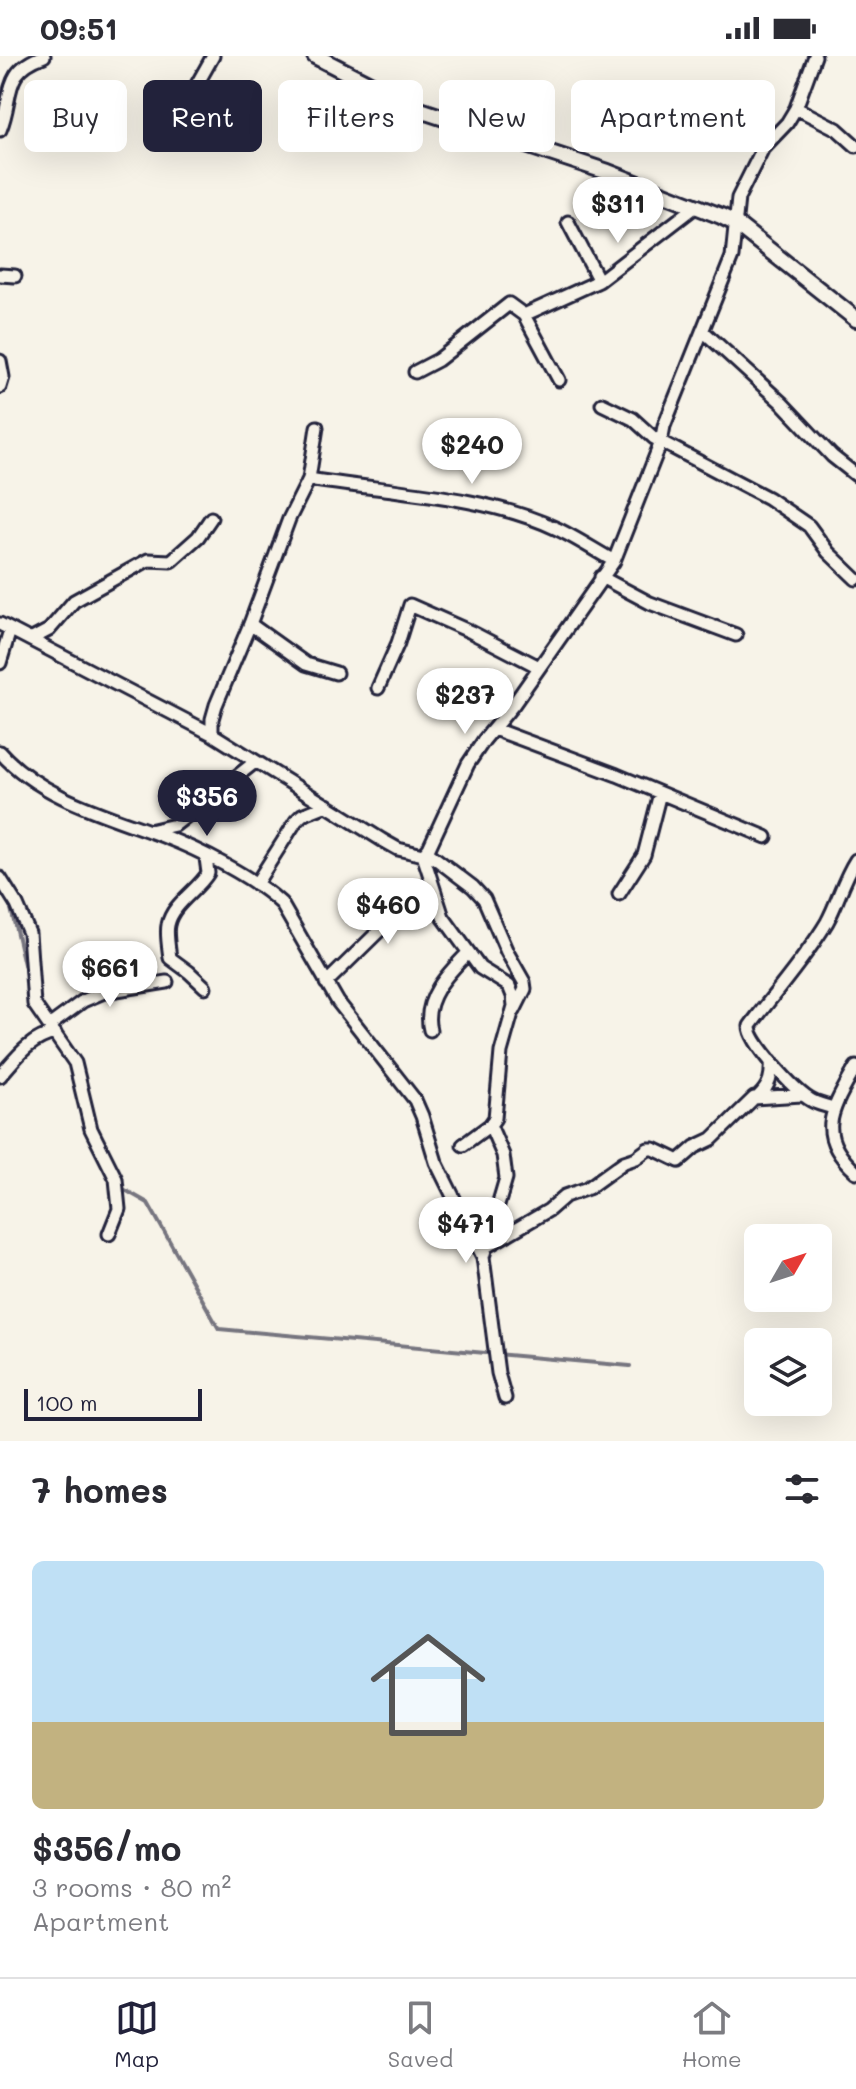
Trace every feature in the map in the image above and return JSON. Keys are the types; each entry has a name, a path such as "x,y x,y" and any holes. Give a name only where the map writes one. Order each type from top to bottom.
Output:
{"street":[{"path":"0,130 14,79 26,62 44,56"},
{"path":"199,80 213,56"},
{"path":"315,56 420,110 608,172 735,223 856,319"},
{"path":"463,1145 495,1118 501,1052 514,1006 509,986 485,973 443,917 425,853 468,764 614,561 732,257 738,198 763,148 787,123 796,108 815,56"},
{"path":"796,108 837,129 856,146"},
{"path":"524,315 599,281 695,207"},
{"path":"568,222 599,281"},
{"path":"0,275 15,276"},
{"path":"415,372 438,360 509,304 524,315 559,380"},
{"path":"703,331 782,403 832,456 856,475"},
{"path":"0,361 3,377 0,387"},
{"path":"602,404 633,419 661,442 768,498 805,523 835,560 856,579"},
{"path":"212,734 216,705 289,519 309,479 317,427"},
{"path":"309,479 435,495 508,513 554,527 614,561"},
{"path":"32,639 49,630 74,601 148,560 171,561 198,537 211,518"},
{"path":"601,577 650,603 736,635"},
{"path":"378,688 398,643 410,605 539,667"},
{"path":"250,624 306,664 336,673"},
{"path":"0,663 5,627 212,734 398,849 425,853 473,887 484,899 524,982 525,989 511,1017"},
{"path":"494,729 766,837"},
{"path":"0,752 24,773 67,800 149,831 206,858 256,884 281,903 326,983 415,1100 436,1162 483,1253 498,1373 505,1398"},
{"path":"149,831 175,825 210,794 238,778 255,762"},
{"path":"619,894 644,855 660,793"},
{"path":"256,884 296,821 302,815 327,805"},
{"path":"205,987 170,958 168,931 175,911 208,873 206,858"},
{"path":"833,1108 802,1095 751,1037 750,1026 815,941 856,860"},
{"path":"0,878 17,905 29,933 36,1009 75,1063 91,1129 116,1179 119,1209 109,1234"},
{"path":"326,983 382,928 434,889"},
{"path":"430,1030 427,1015 434,997 454,967 468,953"},
{"path":"0,1076 26,1047 52,1030 91,996 167,982"},
{"path":"483,1253 565,1196 588,1188 648,1149 679,1161 695,1147 712,1139 730,1118 766,1088 772,1076 771,1060"},
{"path":"856,1067 831,1115 838,1150 856,1172"},
{"path":"759,1096 802,1095"},
{"path":"483,1253 506,1178 503,1155 490,1125"}],"waterway":[{"path":"9,900 27,977"},
{"path":"118,1186 148,1203 219,1329 630,1366"}]}
